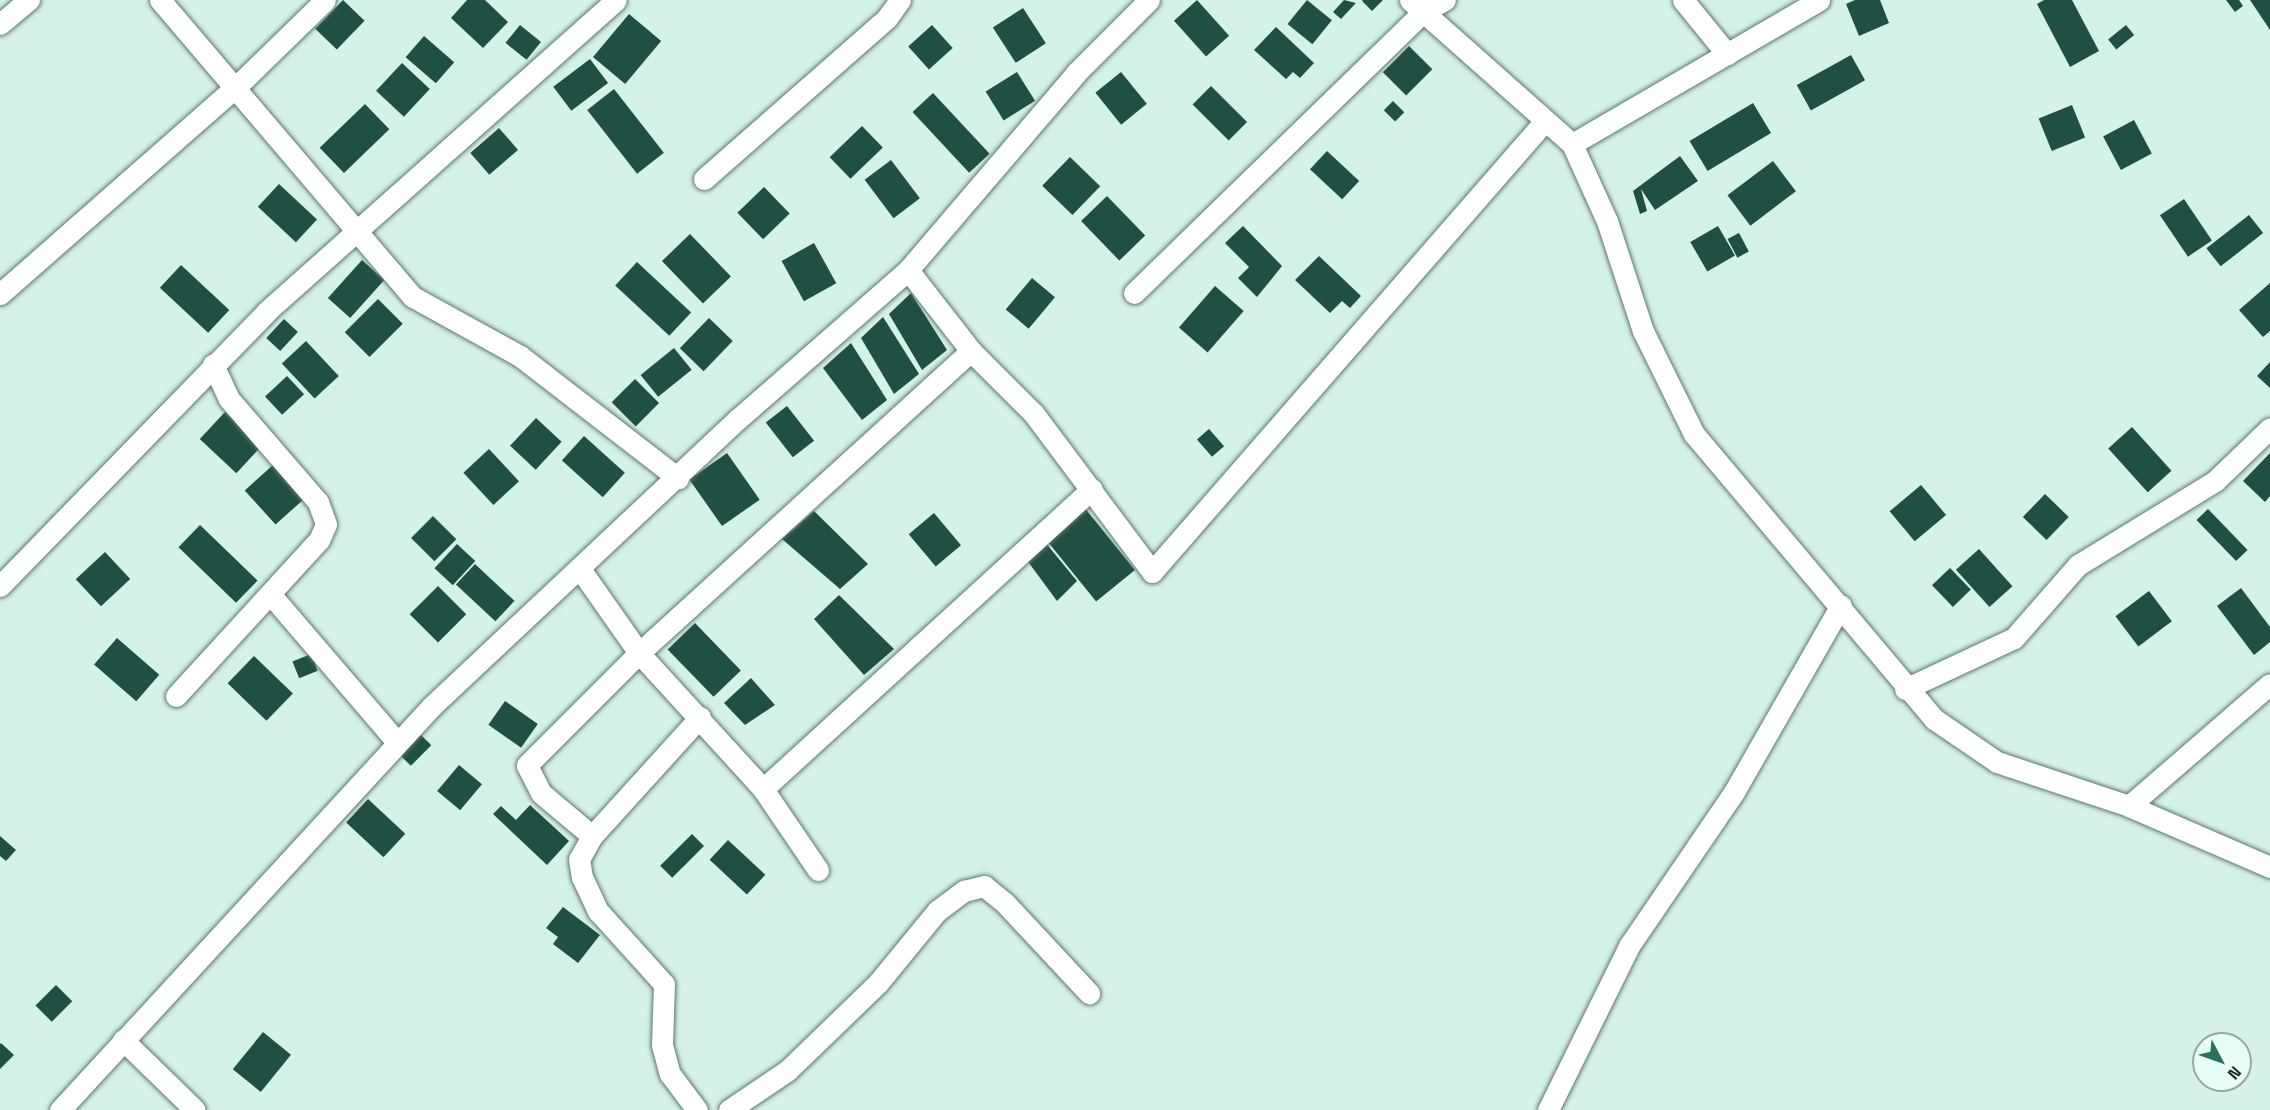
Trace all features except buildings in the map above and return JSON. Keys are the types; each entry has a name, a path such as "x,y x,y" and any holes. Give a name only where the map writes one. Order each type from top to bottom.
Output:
{"street":[{"path":"0,24 28,0"},
{"path":"160,0 236,87 356,234 412,297 520,356 678,478"},
{"path":"0,294 236,87 325,0"},
{"path":"0,586 213,365 616,0"},
{"path":"704,179 887,18 900,0"},
{"path":"60,1110 397,742 678,478 908,270 1076,73 1149,0"},
{"path":"1134,293 1417,6 1445,0"},
{"path":"1683,0 1727,54"},
{"path":"1572,144 1820,0"},
{"path":"1417,6 1543,123 1572,144 1607,221 1643,331 1694,434 1842,605 1905,689 1959,740 1997,762 2129,807 2270,867"},
{"path":"908,270 971,351 1034,414 1152,572 1543,123"},
{"path":"592,836 541,793 527,765 639,652 971,351"},
{"path":"176,696 271,595 326,525 318,502 229,399 213,365"},
{"path":"1905,689 2014,638 2078,565 2215,481 2270,428"},
{"path":"763,789 1091,489"},
{"path":"580,569 639,652 763,789 818,870"},
{"path":"271,595 397,742"},
{"path":"1548,1110 1629,946 1734,792 1842,605"},
{"path":"2129,807 2270,684"},
{"path":"697,1110 670,1074 662,1045 664,984 598,911 582,877 579,859 592,836 700,717"},
{"path":"729,1110 788,1070 878,983 937,911 963,891 984,886 1004,902 1089,993"},
{"path":"123,1040 195,1110"}]}
